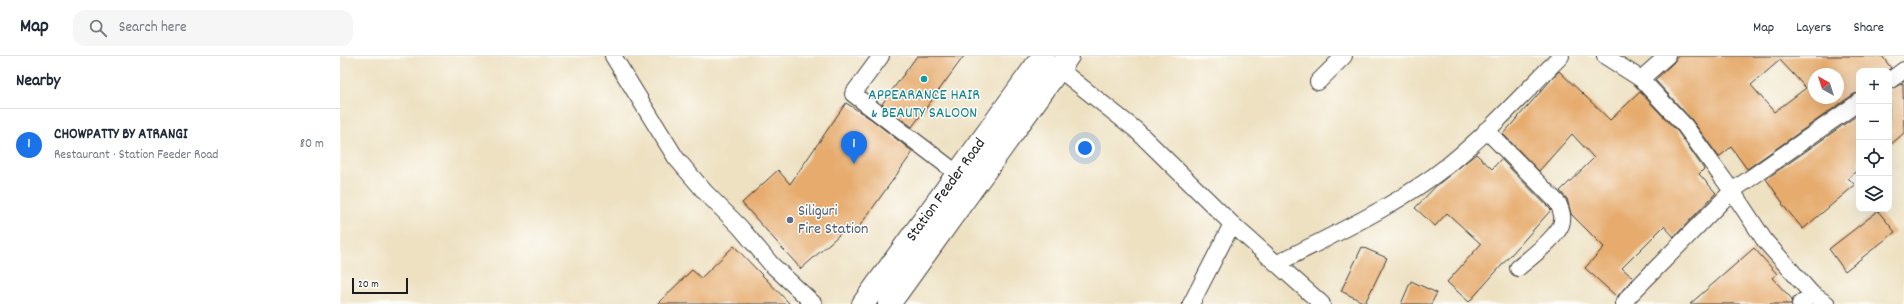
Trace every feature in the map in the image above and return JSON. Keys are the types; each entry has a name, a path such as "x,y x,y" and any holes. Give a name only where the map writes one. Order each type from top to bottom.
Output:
{"street":[{"path":"613,56 676,158 771,264 814,304"},
{"path":"881,56 853,94 958,174"},
{"path":"1318,82 1344,56"},
{"path":"1278,263 1391,204 1447,166 1562,56"},
{"path":"1605,56 1641,80 1685,126 1732,191 1806,299 1827,304"},
{"path":"1641,80 1667,56"},
{"path":"1057,60 1136,130 1232,224 1278,263 1322,304"},
{"name":"Station Feeder Road","path":"863,304 958,174 1057,60"},
{"name":"Station Feeder Road","path":"889,304 1057,60"},
{"path":"1892,79 1904,70"},
{"path":"1624,304 1629,296 1732,191 1856,104"},
{"path":"1486,130 1558,203 1562,213 1561,225 1553,236 1518,268"},
{"path":"1191,304 1232,224"}],"building":[{"name":"APPEARANCE HAIR & BEAUTY SALOON","path":"917,56 964,56 912,127 882,104"},
{"path":"1678,56 1882,56 1891,68 1856,68 1856,94 1844,101 1844,68 1808,68 1808,104 1840,104 1747,169 1731,147 1719,157 1692,120 1655,80 1673,63","holes":["1780,60 1806,88 1774,112 1751,85"]},
{"path":"1559,71 1610,120 1640,92 1678,132 1704,169 1699,174 1716,193 1674,237 1664,226 1622,268 1633,278 1617,297 1585,268 1604,247 1571,214 1567,199 1560,191 1594,158 1572,134 1539,171 1503,134"},
{"path":"1903,83 1904,133 1892,143 1892,104 1892,88"},
{"path":"846,103 871,119 913,152 856,231 849,226 801,269 742,203 778,170 790,184"},
{"path":"1856,116 1856,171 1848,178 1855,185 1803,229 1782,204 1783,203 1766,179"},
{"path":"1476,154 1492,169 1501,159 1551,210 1469,302 1447,282 1481,244 1447,213 1435,226 1415,208 1436,186"},
{"path":"1877,212 1879,212 1895,232 1845,271 1829,249"},
{"path":"734,246 790,304 657,304 692,270 701,278"},
{"path":"1362,247 1387,258 1365,303 1341,291"},
{"path":"1754,248 1777,274 1772,278 1792,299 1791,304 1690,304"},
{"path":"1411,281 1437,293 1431,304 1401,304"}],"place":[{"name":"APPEARANCE HAIR & BEAUTY SALOON","path":"924,79"},
{"name":"CHOWPATTY BY ATRANGI","path":"854,164"},
{"name":"Siliguri Fire Station","path":"790,220"}]}
